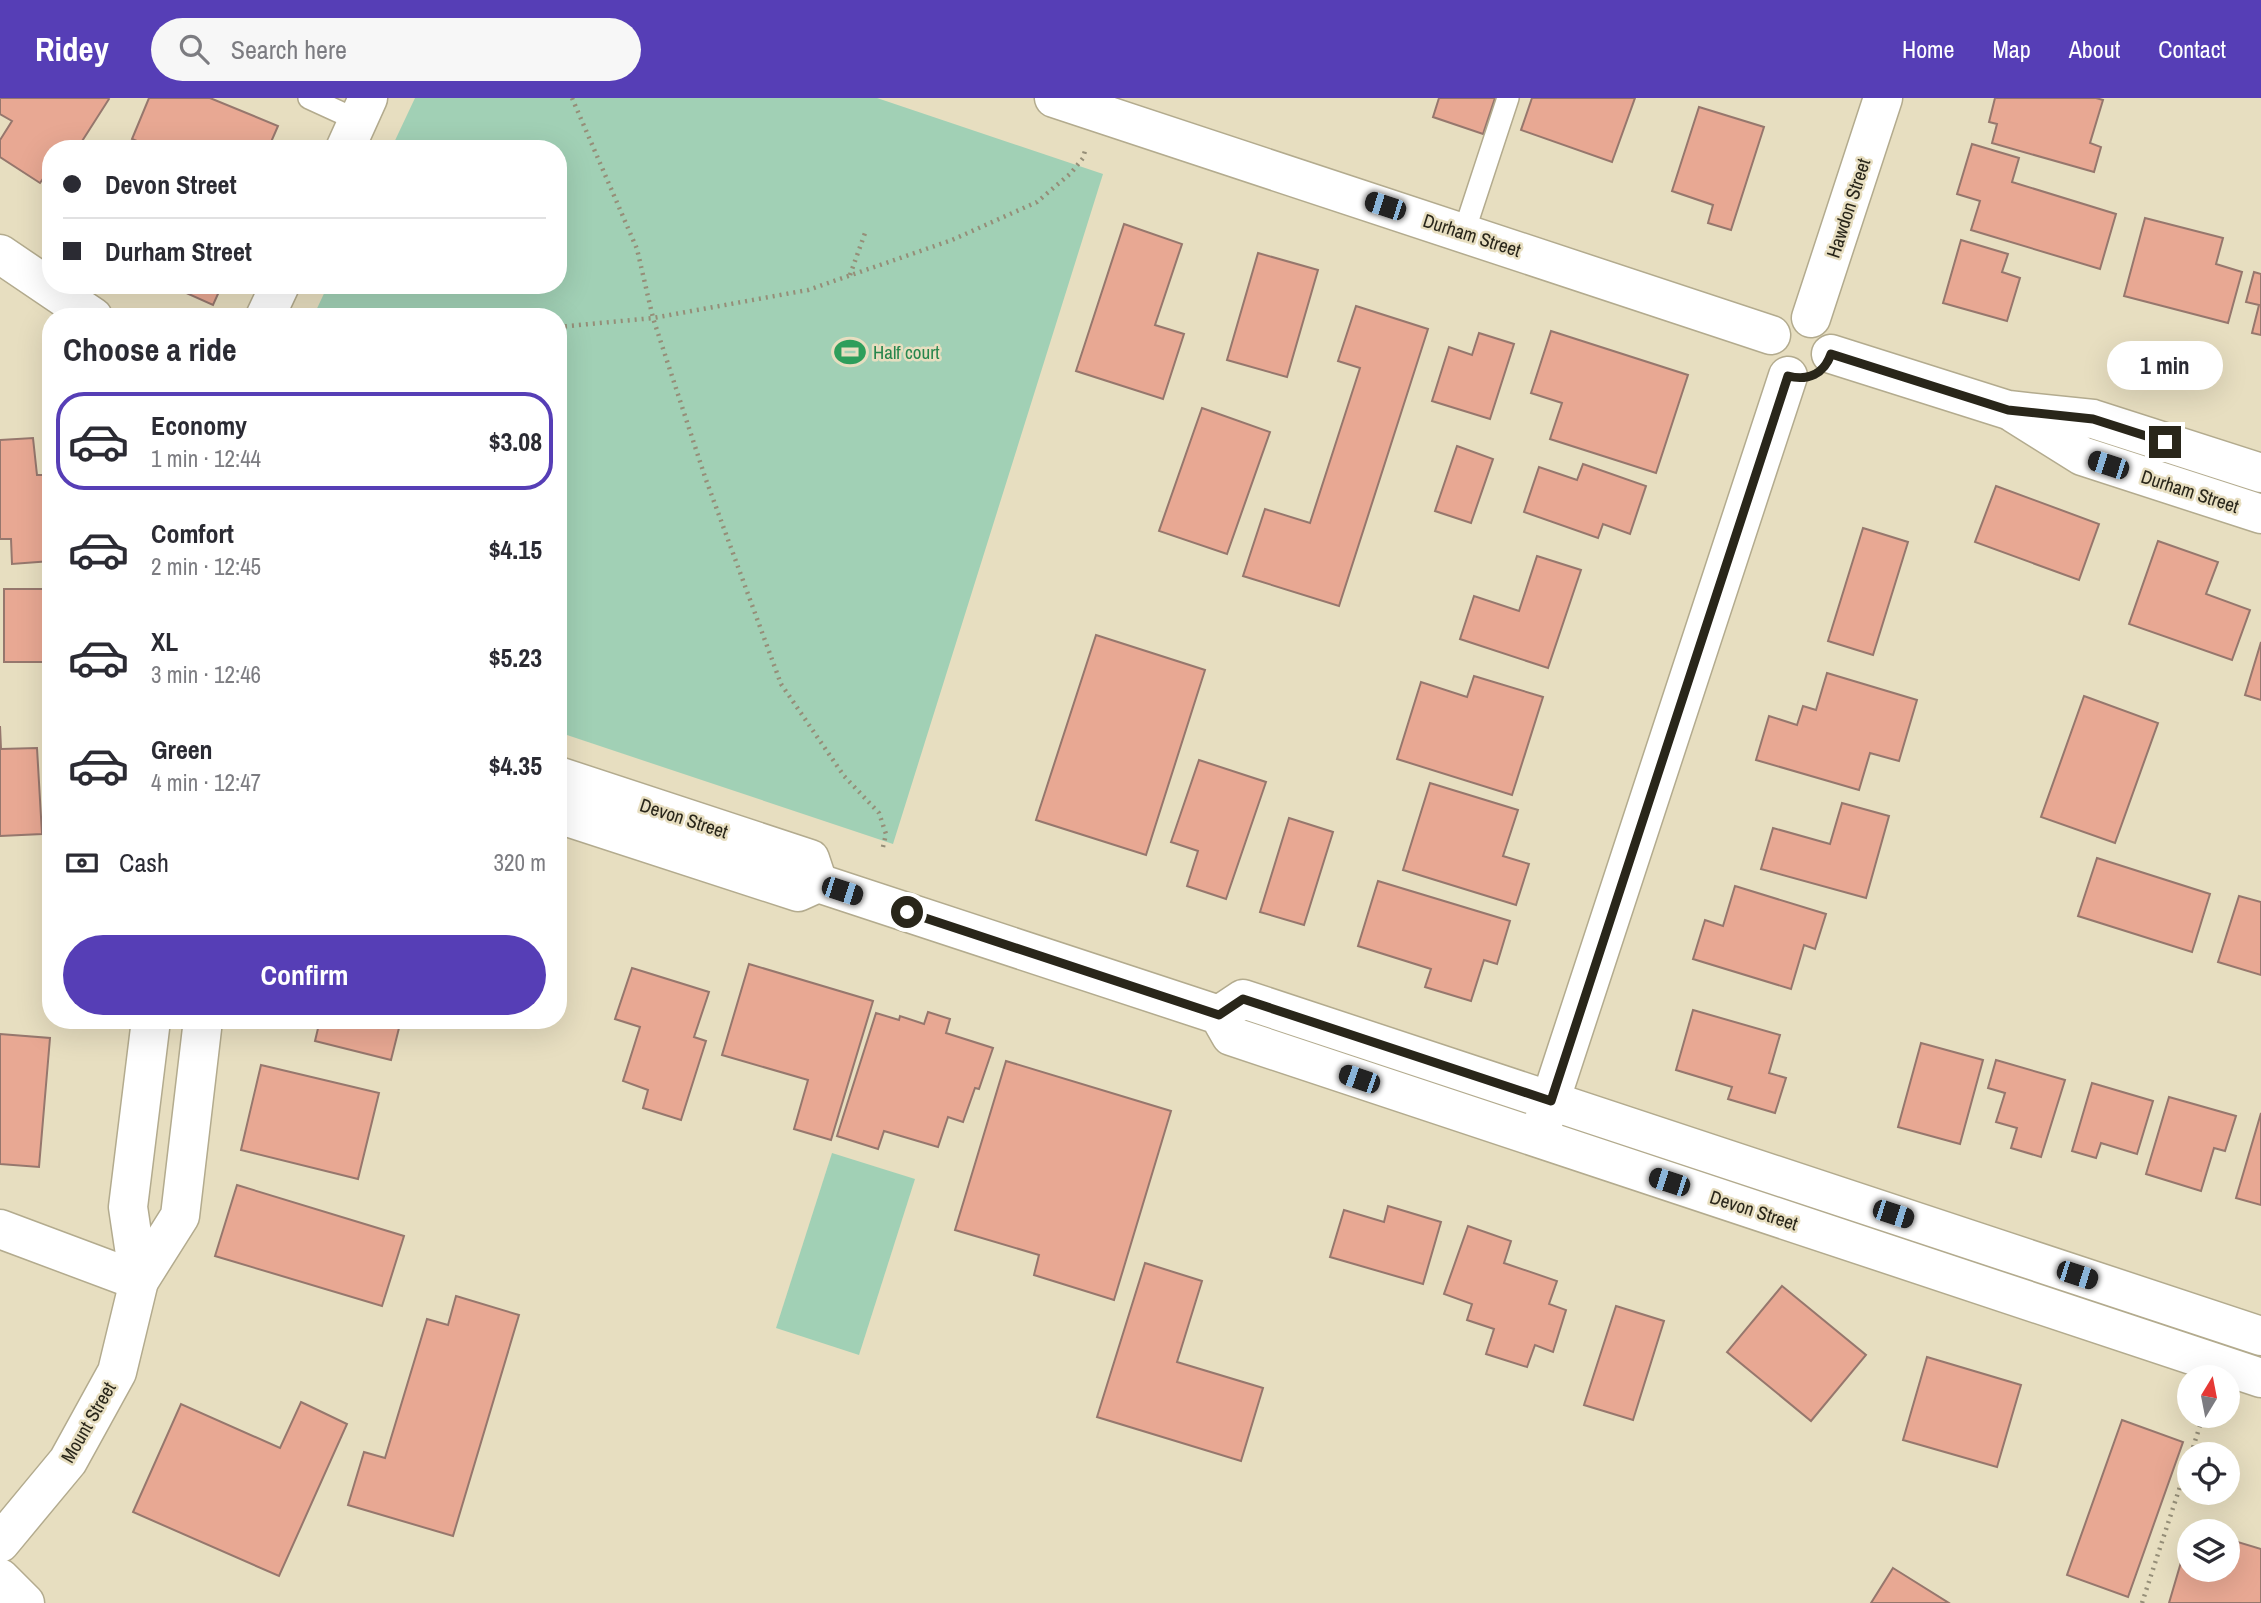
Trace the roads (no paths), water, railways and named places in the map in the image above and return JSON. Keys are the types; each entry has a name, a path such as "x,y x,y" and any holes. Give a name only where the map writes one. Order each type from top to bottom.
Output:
{"street":[{"name":"Durham Street","path":"1054,98 1098,113 1153,113 1464,232 1771,335"},
{"name":"Hawdon Street","path":"1811,318 1884,98"},
{"path":"0,254 42,282"},
{"path":"59,294 80,308"},
{"path":"1792,316 1811,318 1826,329 1832,345 1828,363 1815,375 1797,378 1788,376 1773,364 1769,345 1771,335 1776,327 1792,316"},
{"name":"Durham Street","path":"1831,354 2008,410 2093,419 2261,473"},
{"path":"1538,1139 1788,376"},
{"name":"Durham Street","path":"2008,410 2082,456 2261,514"},
{"name":"Devon Street","path":"567,780 808,878 1219,1015 1231,1036 2261,1378"},
{"name":"Devon Street","path":"567,816 808,878"},
{"name":"Devon Street","path":"1219,1015 1243,999 2261,1336"},
{"name":"Mount Street","path":"139,1282 128,1207 150,1029"},
{"name":"Mount Street","path":"0,1543 68,1461 117,1372 139,1282 180,1216 202,1029"},
{"path":"0,1229 139,1282"},
{"path":"0,1578 25,1603"}],"lane":[{"path":"309,98 357,122"},
{"path":"1464,232 1508,98"}],"place":[{"name":"Half court","path":"850,352"}]}
